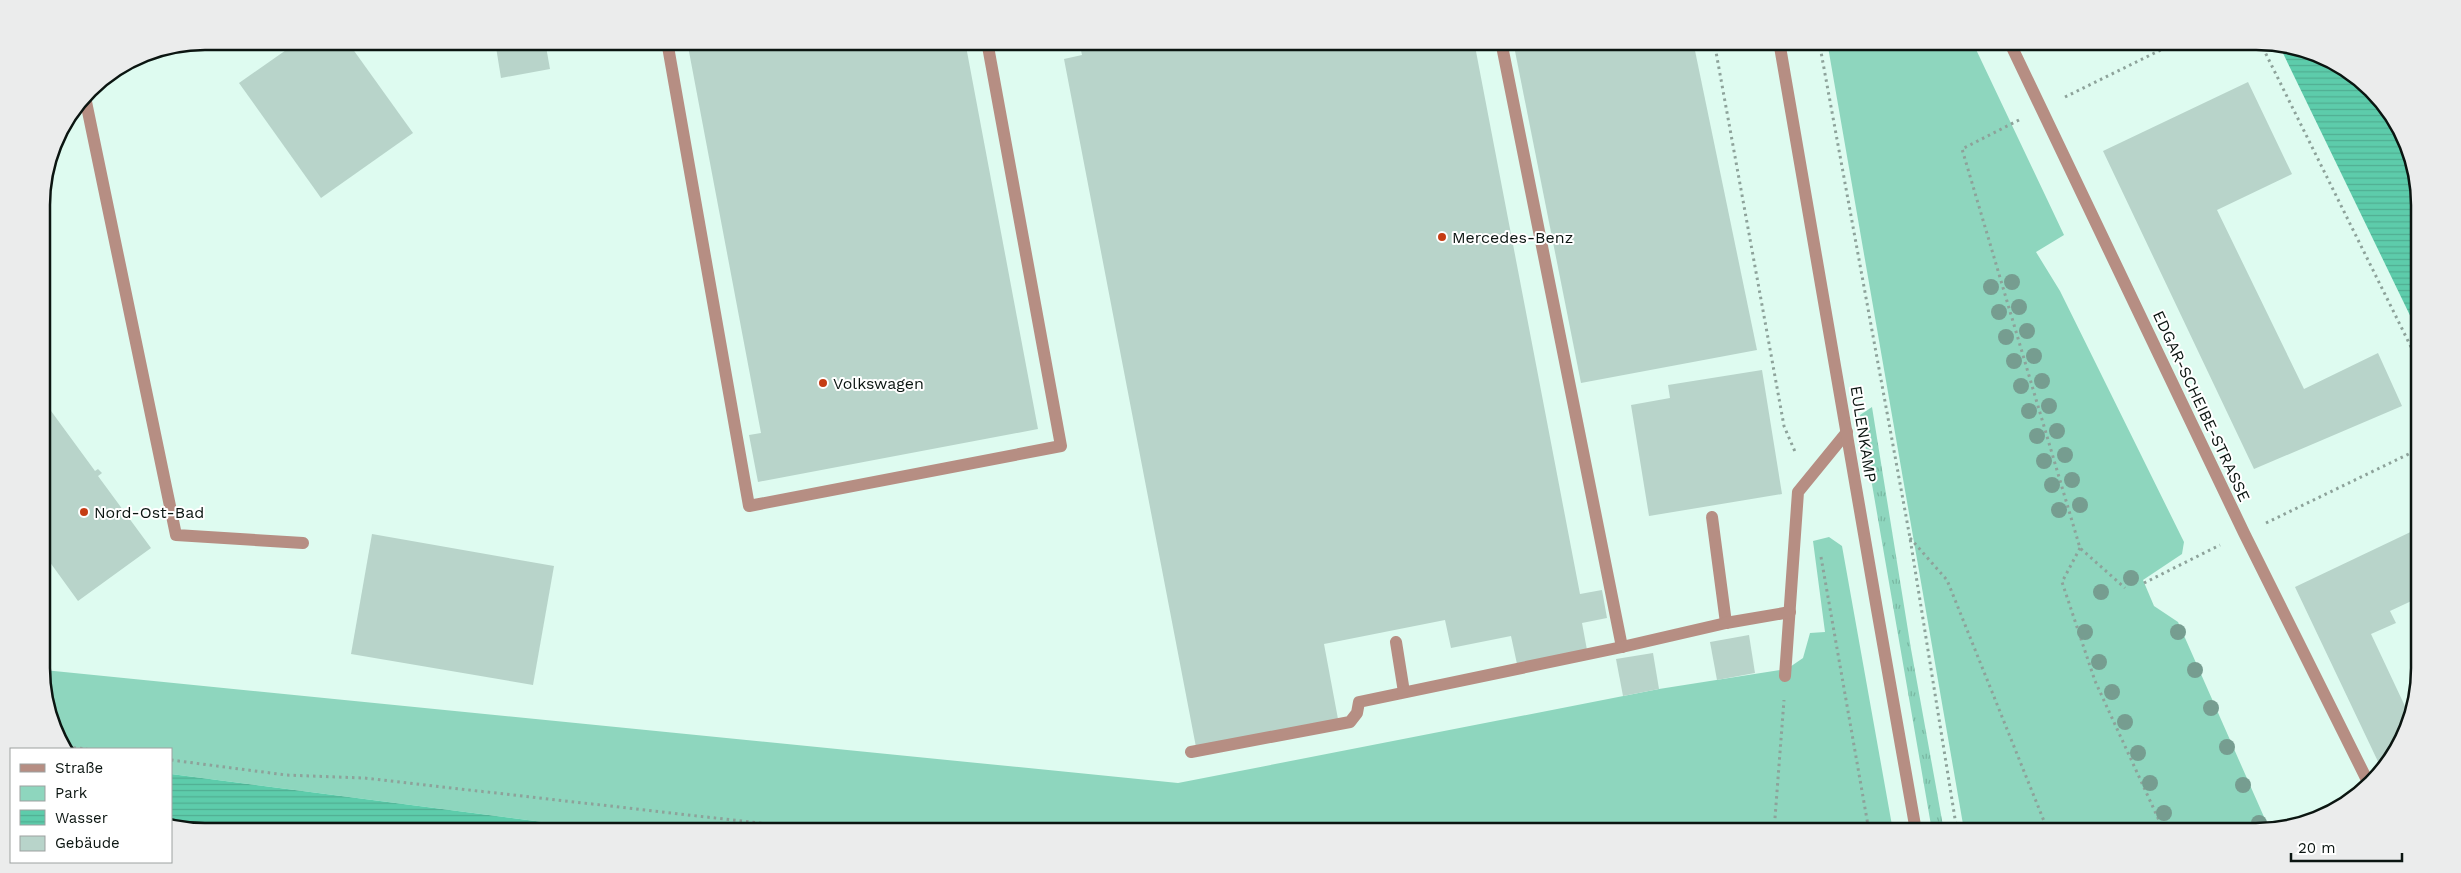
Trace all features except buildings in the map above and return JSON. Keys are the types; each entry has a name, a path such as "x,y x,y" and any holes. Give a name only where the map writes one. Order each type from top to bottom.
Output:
{"street":[{"path":"669,50 749,506 1061,446 988,50"},
{"path":"1503,50 1622,647"},
{"name":"EULENKAMP","path":"1781,50 1848,432 1865,548 1914,823"},
{"name":"EDGAR-SCHEIBE-STRASSE","path":"2013,50 2244,533 2366,778"},
{"path":"87,105 176,535 303,543"},
{"path":"1785,676 1798,492 1848,432"},
{"path":"1712,517 1726,623"},
{"path":"1191,752 1350,722 1357,713 1359,702 1622,647 1726,623 1790,612"},
{"path":"1396,642 1404,692"}],"path":[{"path":"1716,50 1784,426 1807,479"},
{"path":"1820,50 1910,538 1956,823"},
{"path":"2125,588 2080,548 1962,148 2161,50"},
{"path":"2264,50 2411,346"},
{"path":"2144,583 2411,454"},
{"path":"1910,538 1947,580 2044,823"},
{"path":"2080,548 2062,582 2095,681 2160,823"},
{"path":"1820,551 1867,823"},
{"path":"1775,823 1785,676"},
{"path":"172,760 286,775 364,778 759,823"}],"green space":[{"path":"1829,50 1976,50 2064,235 2036,252 2060,291 2184,542 2182,554 2143,580 2154,606 2178,622 2267,823 1963,823"},
{"path":"1872,407 1911,649 1943,823 1931,823 1860,415"},
{"path":"1829,537 1842,546 1892,823 551,823 172,774 172,748 72,748 58,718 50,679 50,671 1178,783 1659,689 1787,669 1803,658 1810,633 1825,632 1813,541"}],"water":[{"path":"2282,52 2316,62 2351,82 2379,110 2395,136 2403,155 2410,184 2411,317"},
{"path":"172,774 551,823 184,822 172,819"}],"place":[{"name":"Mercedes-Benz","path":"1442,237"},
{"name":"Volkswagen","path":"823,383"},
{"name":"Nord-Ost-Bad","path":"84,512"}]}
